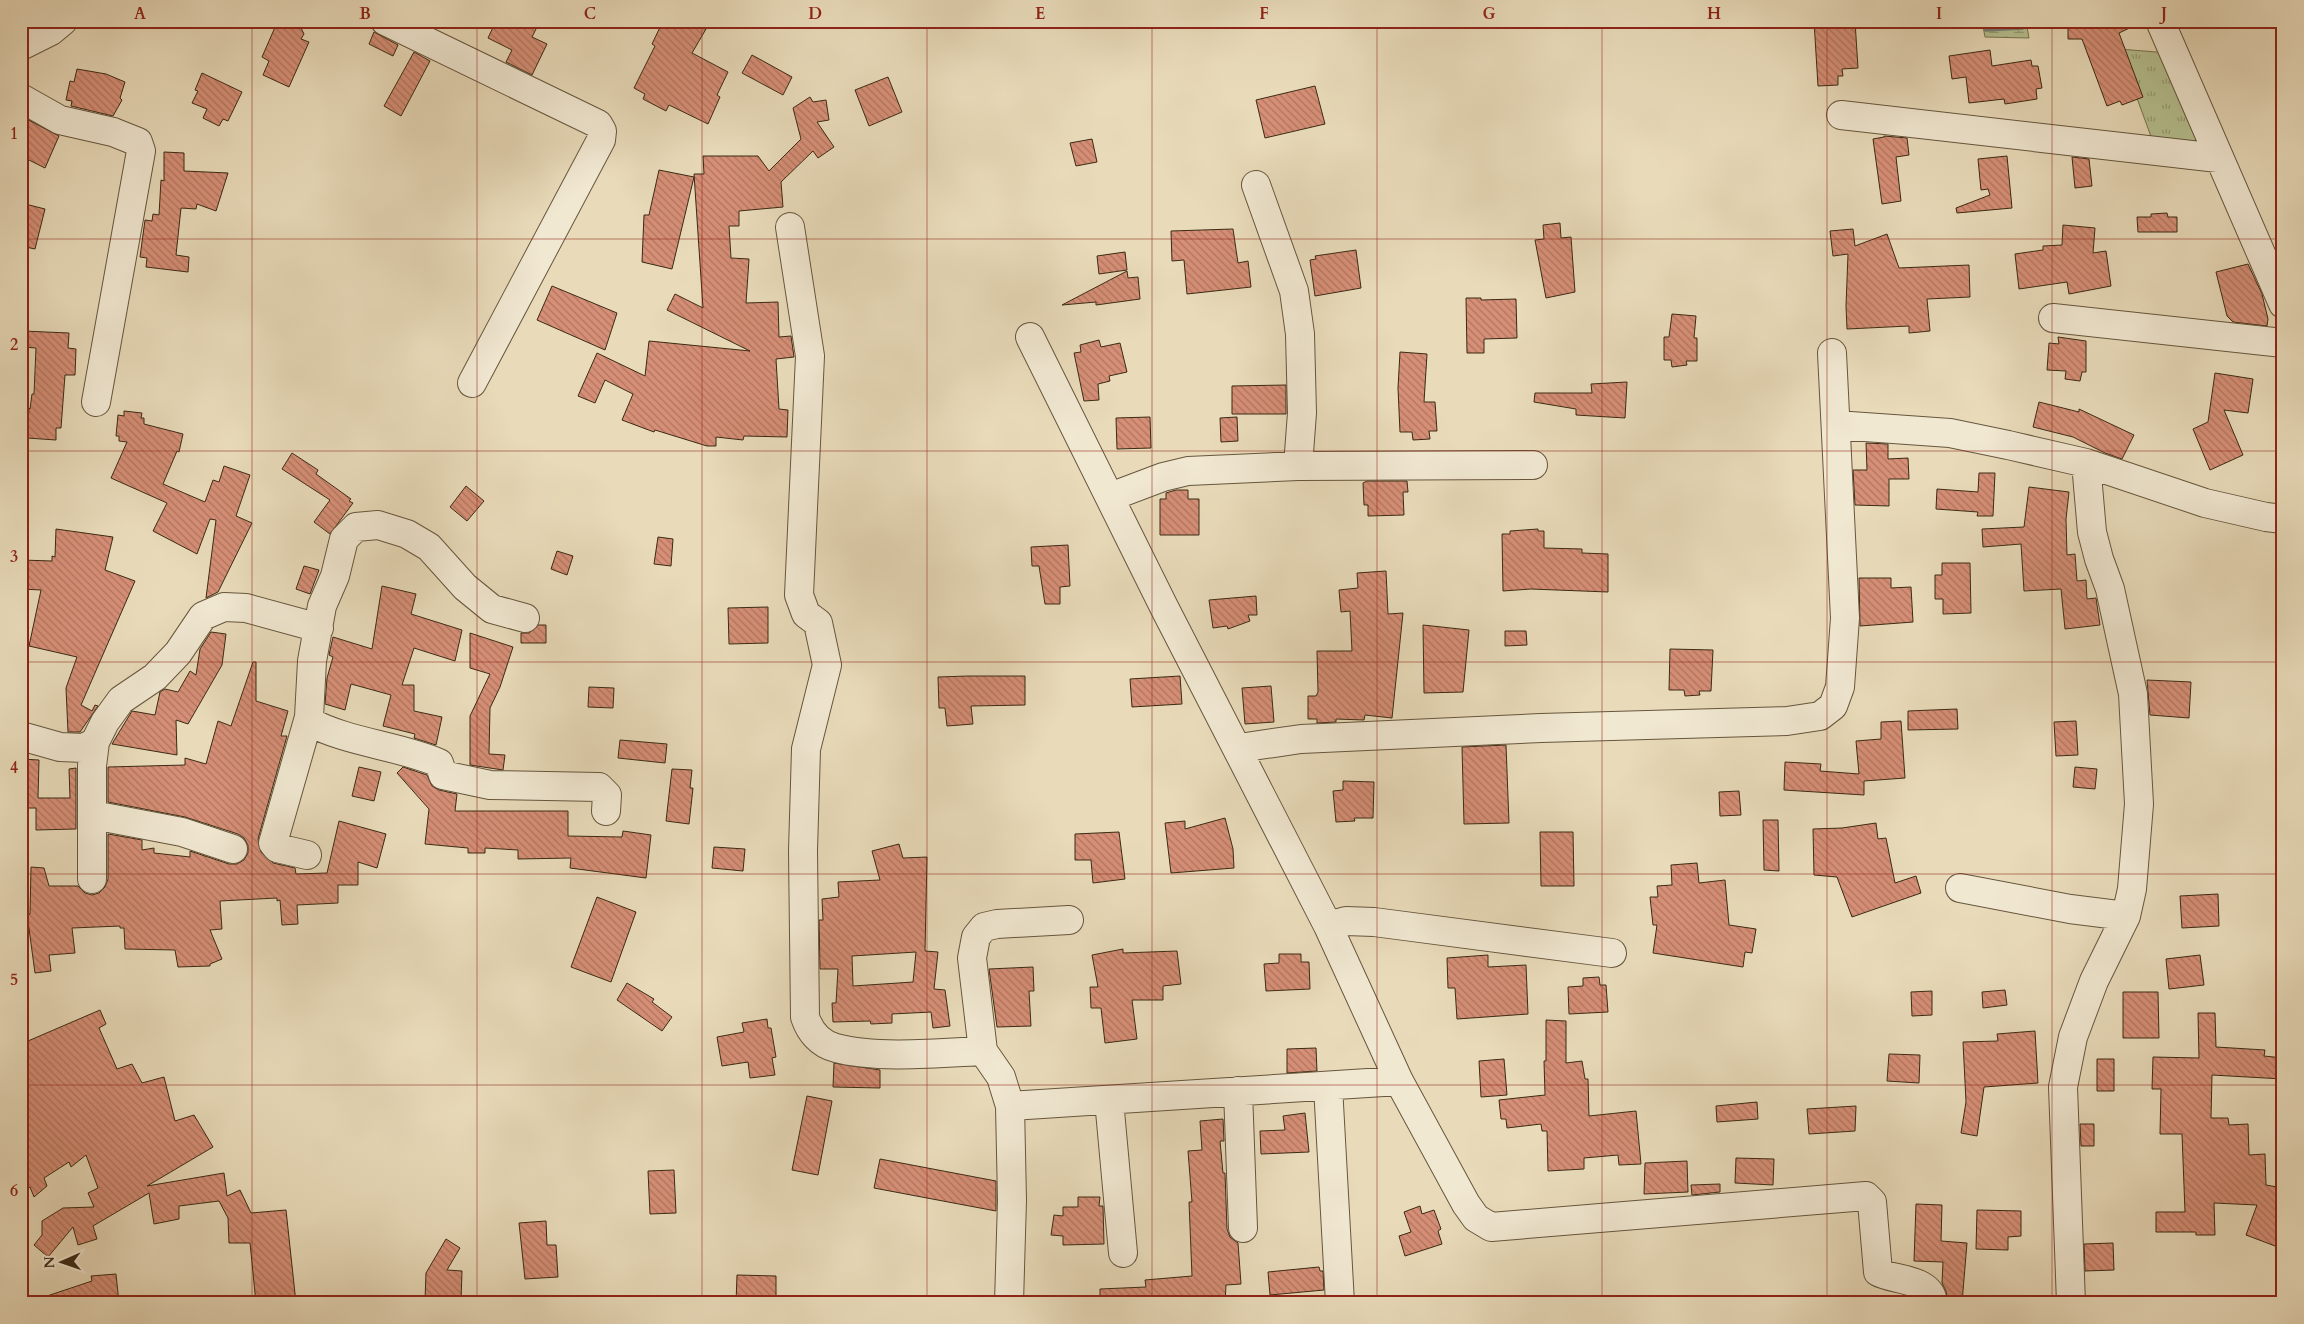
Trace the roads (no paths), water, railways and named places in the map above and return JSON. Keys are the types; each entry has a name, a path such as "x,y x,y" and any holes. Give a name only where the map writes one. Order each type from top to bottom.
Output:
{"street":[{"path":"21,46 51,31 63,21"},
{"path":"385,21 598,124 602,131 601,140 472,383"},
{"path":"2160,21 2283,304"},
{"path":"21,98 60,120 113,132 138,142 141,151 96,402"},
{"path":"1841,115 2218,158"},
{"path":"1256,185 1294,291 1300,334 1302,413 1298,466"},
{"path":"790,227 810,356 798,596 806,614 818,623 827,665 806,750 802,851 805,1017 809,1028 817,1038 834,1048 872,1053 983,1051"},
{"path":"2053,318 2283,343"},
{"path":"1030,337 1164,607 1239,748 1328,926 1399,1081 1466,1204 1476,1218 1491,1227 1866,1196 1872,1202 1878,1272 1888,1278 1916,1282 1933,1297 1933,1303"},
{"path":"1239,748 1301,739 1541,728 1787,721 1820,716 1832,706 1840,687 1845,618 1832,353"},
{"path":"1836,425 1950,433 2086,463 2205,503 2283,519"},
{"path":"2071,1303 2063,1087 2073,1037 2094,981 2126,916 2132,889 2139,804 2133,694 2110,589 2092,532 2086,463"},
{"path":"1110,497 1163,477 1188,471 1298,466 1533,465"},
{"path":"307,855 277,848 274,843 308,721 312,661 322,606 335,576 344,539 356,527 378,525 407,534 429,547 465,587 492,609 525,618"},
{"path":"92,879 92,766 95,742 105,722 120,700 155,678 178,653 203,616 224,607 246,608 319,628"},
{"path":"308,721 340,735 424,757 439,763 443,775 490,785 599,787 607,795 606,811"},
{"path":"21,736 60,747 84,748 95,742"},
{"path":"92,816 182,832 234,849"},
{"path":"1960,888 2070,909 2126,916"},
{"path":"1009,1303 1012,1200 1010,1106 1000,1077 983,1051 972,958 976,937 984,927 998,924 1068,920"},
{"path":"1328,926 1346,921 1374,922 1612,953"},
{"path":"1010,1106 1399,1081"},
{"path":"1328,1086 1340,1303"},
{"path":"1238,1091 1243,1228"},
{"path":"1109,1100 1123,1253"}],"waterway":[{"path":"1984,21 1986,29 2022,27"}]}
